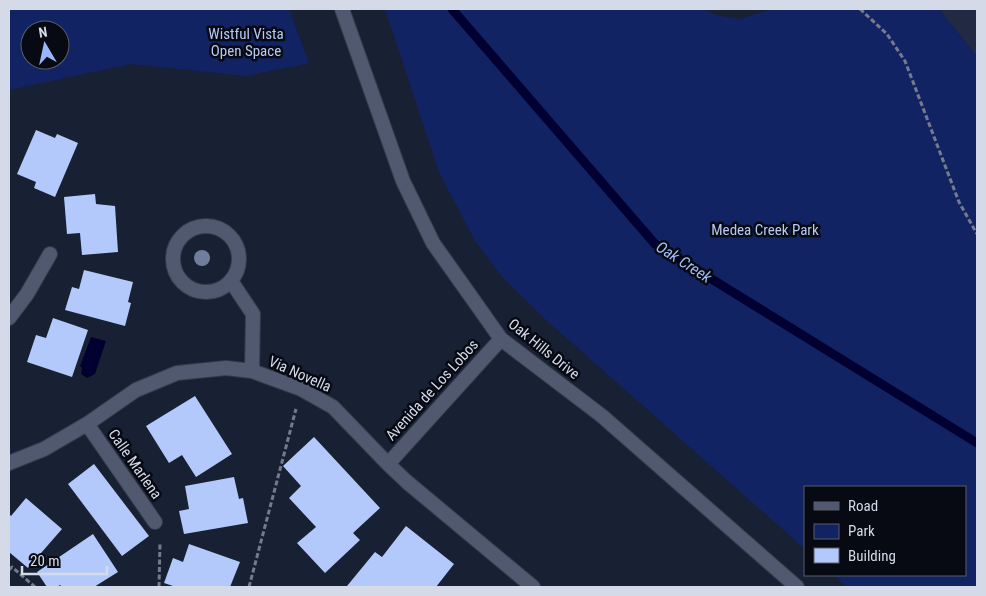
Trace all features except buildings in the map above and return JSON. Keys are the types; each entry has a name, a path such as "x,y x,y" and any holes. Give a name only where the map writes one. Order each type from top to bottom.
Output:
{"street":[{"name":"Oak Hills Drive","path":"342,9 403,181 432,243 501,339 602,416 798,587"},
{"path":"202,226 213,226 223,230 232,237 240,257 239,268 231,281 217,291 206,293 185,285 178,277 173,266 176,244 182,236 192,229 202,226"},
{"path":"9,318 27,294 50,254"},
{"path":"231,281 253,314 252,371"},
{"name":"Avenida de Los Lobos","path":"388,464 501,339"},
{"name":"Via Novella","path":"9,464 44,449 87,424 136,390 178,373 226,368 252,371 301,389 333,406 388,464 533,587"},
{"name":"Calle Marlena","path":"87,424 155,522"}],"path":[{"path":"860,9 886,34 905,61 959,202 977,234"},
{"path":"249,587 301,389"},
{"path":"155,522 160,538 159,587"},
{"path":"9,570 12,566 35,587"}],"shaded area":[{"path":"939,9 977,9 977,57"},
{"path":"91,337 106,341 95,374 87,378 81,374 82,368 80,366"}],"green space":[{"name":"Wistful Vista Open Space","path":"9,9 289,9 309,63 246,76 131,64 9,90"},
{"name":"Medea Creek Park","path":"385,9 704,9 715,15 739,19 774,9 939,9 977,57 977,587 847,587 834,576 966,576 966,486 804,486 804,548 545,319 502,277 475,241 439,172"}],"waterway":[{"name":"Oak Creek","path":"452,9 655,244 977,443"}]}
